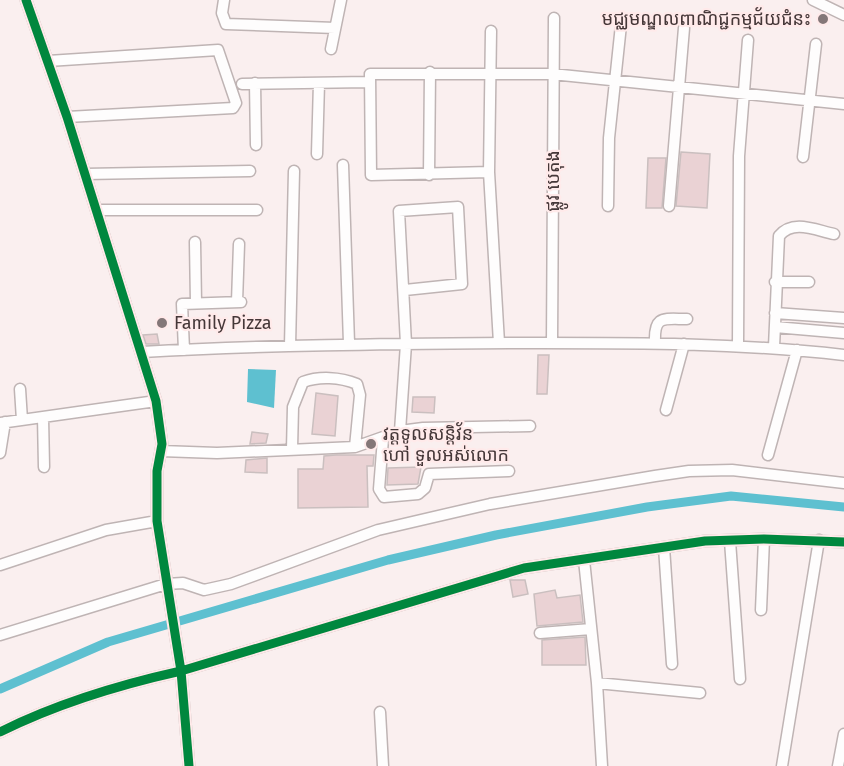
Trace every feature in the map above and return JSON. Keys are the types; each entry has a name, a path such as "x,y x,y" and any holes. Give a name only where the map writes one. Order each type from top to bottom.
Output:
{"street":[{"path":"27,0 67,117 156,401 161,451 157,471 157,521 180,667 189,766"},
{"path":"224,0 222,13 226,24 335,28"},
{"path":"331,50 341,0"},
{"path":"813,0 844,15"},
{"name":"ផ្លូវ បេតុង","path":"552,343 552,74 555,18"},
{"path":"608,207 609,138 621,25"},
{"path":"669,206 684,28"},
{"path":"491,31 489,172 499,343"},
{"path":"738,346 739,156 748,40"},
{"path":"803,157 816,44"},
{"path":"48,61 218,50 236,103 233,108 67,117"},
{"path":"429,175 430,72"},
{"path":"489,172 371,175 369,82 371,74 430,72 552,74 744,96 844,104"},
{"path":"242,84 369,82"},
{"path":"255,83 256,145"},
{"path":"317,154 319,83"},
{"path":"344,165 349,343"},
{"path":"85,174 250,171"},
{"path":"290,346 294,171"},
{"path":"400,431 406,344 399,209 459,208 462,284 405,290"},
{"path":"96,210 257,210"},
{"path":"774,347 776,246 779,236 785,228 796,226 834,234"},
{"path":"195,242 196,303"},
{"path":"184,350 182,304 239,302 239,244"},
{"path":"776,282 809,282"},
{"path":"775,313 844,318"},
{"path":"655,342 655,327 658,322 663,319 687,319"},
{"path":"775,327 844,333"},
{"path":"142,352 349,343 655,342 774,347 844,355"},
{"path":"666,410 681,366 684,344"},
{"path":"768,455 797,350"},
{"path":"292,449 295,396 303,382 314,378 347,380 357,384 360,395 355,447"},
{"path":"20,389 22,420"},
{"path":"0,453 3,422 156,401"},
{"path":"43,417 44,467"},
{"path":"161,451 217,453 355,447 383,439 400,431 530,426"},
{"path":"383,439 379,489 384,497 418,494 425,488 429,474 510,471"},
{"path":"0,635 183,583 204,590 231,584 378,530 490,504 689,471 732,470 844,483"},
{"path":"0,565 106,530 157,521"},
{"path":"761,610 764,539"},
{"path":"0,732 37,714 130,682 524,568 705,541 764,539 844,542"},
{"path":"783,766 819,540"},
{"path":"730,541 740,679"},
{"path":"664,547 672,664"},
{"path":"584,560 597,683 602,766"},
{"path":"540,633 591,629"},
{"path":"597,683 700,693"},
{"path":"380,712 383,766"},
{"path":"838,766 844,734"}],"water":[{"path":"248,369 276,370 274,408 247,402"}],"building":[{"path":"681,152 710,154 707,208 676,206"},
{"path":"648,158 666,158 662,208 646,208"},
{"path":"157,334 159,344 146,344 143,335"},
{"path":"538,355 549,355 547,394 537,394"},
{"path":"316,393 338,396 335,436 312,434"},
{"path":"413,397 435,397 434,413 412,412"},
{"path":"252,432 268,434 266,443 250,444"},
{"path":"374,455 373,466 367,466 368,507 298,508 298,469 323,469 324,456"},
{"path":"267,458 267,473 245,472 246,460"},
{"path":"421,467 418,484 387,485 388,468"},
{"path":"510,580 525,580 528,594 513,597"},
{"path":"555,590 557,598 580,595 583,622 537,626 534,594"},
{"path":"585,637 586,665 542,665 542,640"}],"waterway":[{"path":"0,689 108,642 388,560 496,535 647,507 731,496 844,507"}],"cycle path":[{"path":"26,0 67,117 156,401 162,444 157,471 157,521 181,671 189,766"},
{"path":"0,732 44,712 89,696 181,671 524,568 705,541 764,539 844,542"}],"place":[{"name":"មជ្ឈមណ្ឌលពាណិជ្ជកម្មជ័យជំនះ","path":"823,19"},
{"name":"Family Pizza","path":"162,323"},
{"name":"វត្តទូលសន្តិវ័ន ហៅ ទួលអស់លោក","path":"371,444"}]}
